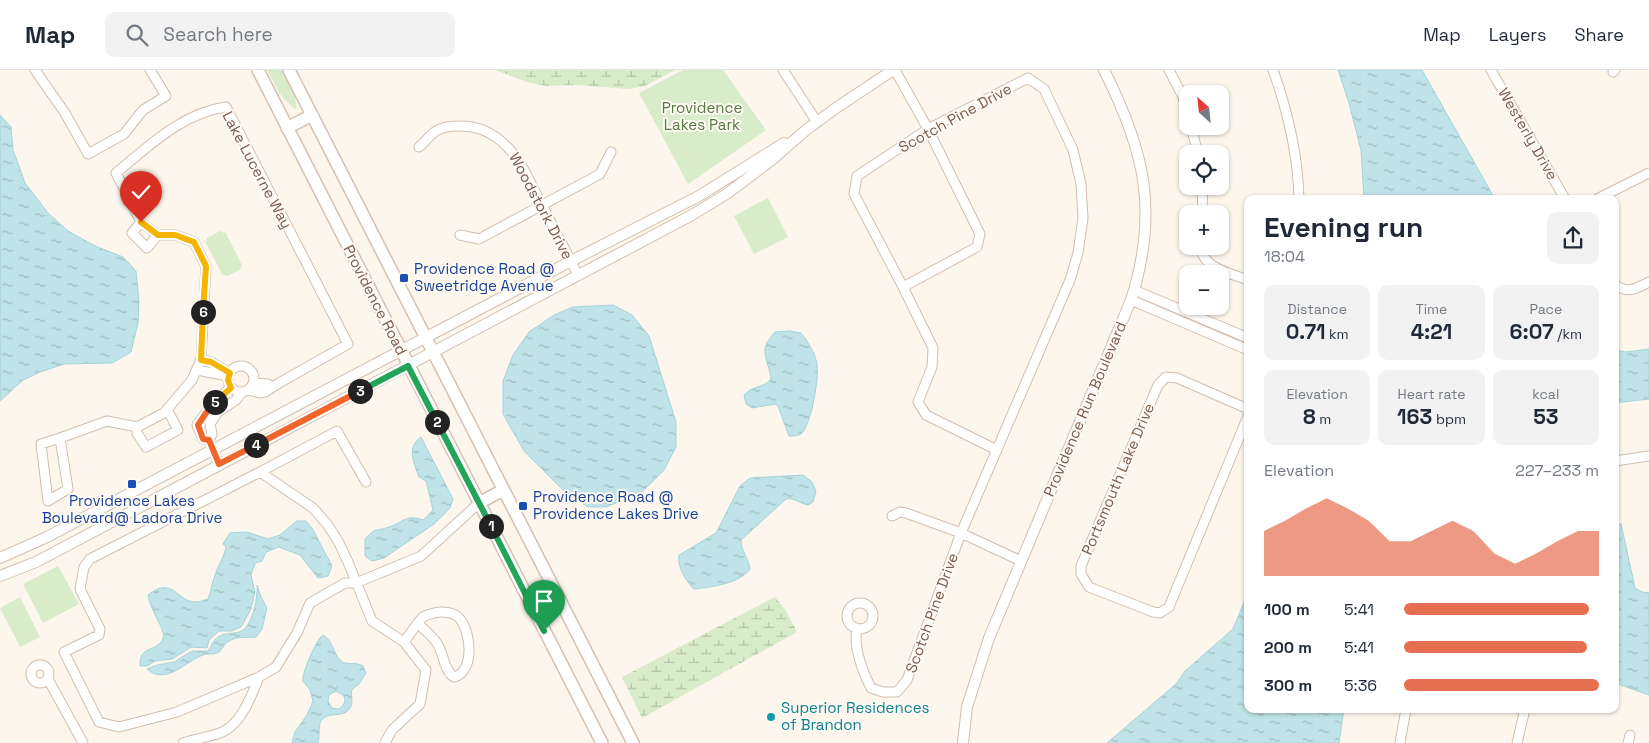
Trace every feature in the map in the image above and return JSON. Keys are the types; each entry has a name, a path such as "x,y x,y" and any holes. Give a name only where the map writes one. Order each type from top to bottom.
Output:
{"main road":[{"name":"Providence Road","path":"258,70 602,743"},
{"name":"Providence Road","path":"289,70 633,743"},
{"path":"287,128 312,115"},
{"path":"479,503 503,490"}],"street":[{"path":"35,70 65,113 88,154 124,134 143,110 166,96 150,70"},
{"path":"783,70 817,122"},
{"path":"0,558 46,537 211,445 699,196 806,130 855,94 894,70 928,129 980,234 976,247 903,287"},
{"name":"Providence Run Boulevard","path":"962,743 967,707 979,664 1131,300 1140,262 1145,227 1143,175 1139,154 1130,127 1120,101 1104,70"},
{"path":"1169,70 1179,89"},
{"path":"1272,70 1292,136 1299,195"},
{"name":"Westerly Drive","path":"1491,70 1564,195"},
{"name":"Scotch Pine Drive","path":"857,628 855,639 865,675 871,688 883,692 897,692 907,680 961,533 997,450 1070,280 1078,253 1083,218 1081,184 1073,150 1044,90 1028,78 928,129 857,176 854,194 933,348 932,367 918,402 926,415 997,450"},
{"name":"Lake Lucerne Way","path":"158,235 141,222 116,173 172,128 212,109 226,107 348,344 265,392 260,393 248,388"},
{"name":"Woodstork Drive","path":"419,147 437,130 453,126 481,129 506,144 516,155 578,275"},
{"path":"0,576 36,562 707,207 774,158 806,130"},
{"path":"460,235 479,239 543,206 600,174 611,152"},
{"path":"1605,195 1649,173"},
{"path":"60,438 68,489 48,501 41,444 107,421 137,427 164,412 192,380 201,360 206,266 194,242 175,235 158,235 147,248 132,233 141,222"},
{"path":"1203,255 1210,264 1244,278"},
{"path":"1619,287 1624,290 1632,291 1649,282"},
{"path":"1134,290 1244,336"},
{"path":"1131,300 1244,348"},
{"path":"201,360 211,362 229,375"},
{"path":"219,464 211,445 212,434 210,424 218,412 236,400 248,388 253,375 248,368 236,367 229,375 228,380 231,388 238,392 248,388"},
{"path":"197,370 229,375"},
{"name":"Portsmouth Lake Drive","path":"1244,408 1177,378 1166,377 1162,380 1158,385 1081,566 1081,574 1089,587 1153,612 1160,613 1169,607 1244,426"},
{"path":"211,445 203,439 198,425 210,407 231,388"},
{"path":"137,427 137,433 146,447 178,430 166,409"},
{"path":"366,482 337,432 90,559 84,567 80,589 100,629 99,635 64,652 99,722 119,728 177,712 259,677 276,667 297,633 310,603 345,583 356,584 421,556 479,503"},
{"path":"1619,461 1649,456"},
{"path":"260,472 313,508 327,524 348,562 372,621 404,642 426,670 420,704 392,730 386,743"},
{"path":"892,516 900,512 906,513 961,533 1021,561"},
{"path":"404,642 424,616 441,611 457,616 465,627 469,663 454,678 450,674 433,637 418,624"},
{"path":"183,743 218,734 231,726 249,701 259,677"},
{"path":"48,679 83,743"},
{"path":"1400,743 1405,713"},
{"path":"1517,743 1524,713"}],"green space":[{"path":"267,70 284,70 294,92 297,109 294,109 279,93"},
{"path":"495,70 675,70 645,86 628,89 576,85 546,86 530,83"},
{"name":"Providence Lakes Park","path":"683,70 723,70 766,130 688,184 639,93"},
{"path":"768,198 788,237 754,254 734,216"},
{"path":"220,231 226,233 242,265 240,270 227,276 222,274 206,243 207,238"},
{"path":"58,566 79,604 43,623 23,584"},
{"path":"20,597 40,637 20,647 0,608"},
{"path":"775,597 785,609 797,632 642,718 622,677"}],"water":[{"path":"1338,70 1422,70 1493,195 1364,195 1361,150"},
{"path":"0,115 11,127 13,150 25,183 48,213 68,231 95,246 123,257 136,271 139,301 138,323 131,352 112,363 64,364 40,372 23,380 0,401"},
{"path":"613,305 632,315 649,336 676,422 676,447 664,470 642,492 606,507 588,507 566,493 524,451 503,414 503,381 513,355 529,332 554,315 573,307"},
{"path":"790,331 801,333 811,348 817,364 817,379 809,418 803,432 795,436 789,436 778,406 775,404 752,408 746,404 744,395 771,379 765,354 766,344 775,332"},
{"path":"1649,349 1649,399 1619,403 1619,351 1626,352"},
{"path":"421,437 453,499 450,508 434,524 384,558 372,561 365,556 365,539 372,532 389,527 408,518 423,520 433,510 426,481 419,477 412,456 412,450 416,441"},
{"path":"803,475 812,482 816,491 813,502 808,505 786,499 741,540 750,569 732,581 716,586 694,589 683,574 679,564 679,555 716,533 740,486 750,478"},
{"path":"297,521 306,521 312,528 332,566 328,576 318,578 300,555 279,547 266,552 262,561 255,563 251,575 255,592 251,609 241,627 231,631 219,631 209,640 207,648 191,647 172,659 155,661 147,666 140,666 140,660 144,653 162,641 164,635 148,595 157,590 169,588 189,601 197,602 208,599 216,571 225,551 226,547 223,544 230,533 247,532 268,539 280,535"},
{"path":"1619,524 1621,524 1635,588 1649,593 1649,695 1619,684"},
{"path":"257,585 267,608 262,629 256,637 232,639 219,652 196,658 169,674 154,674 147,669 174,662 192,651 208,651 218,637 243,630 247,627 254,609"},
{"path":"1244,602 1244,713 1343,713 1339,743 1107,743 1176,684 1185,671 1233,629"},
{"path":"323,635 326,637 341,661 363,666 366,673 359,684 352,689 352,703 347,712 326,716 320,723 318,743 292,743 295,732 307,715 313,701 310,690 303,681 303,677 310,656","holes":["336,691 343,695 345,699 343,705 338,709 332,708 328,701 329,695"]}],"place":[{"name":"Providence Road @ Sweetridge Avenue","path":"404,278"},
{"name":"Providence Lakes Boulevard@ Ladora Drive","path":"132,484"},
{"name":"Providence Road @ Providence Lakes Drive","path":"523,506"},
{"name":"Superior Residences of Brandon","path":"771,717"}],"route":[{"path":"141,222 158,235 175,235 194,242 206,266 201,360 211,362 230,373 228,380 231,388 210,407 198,425 203,439 209,440 219,464 408,366 544,631"}]}
